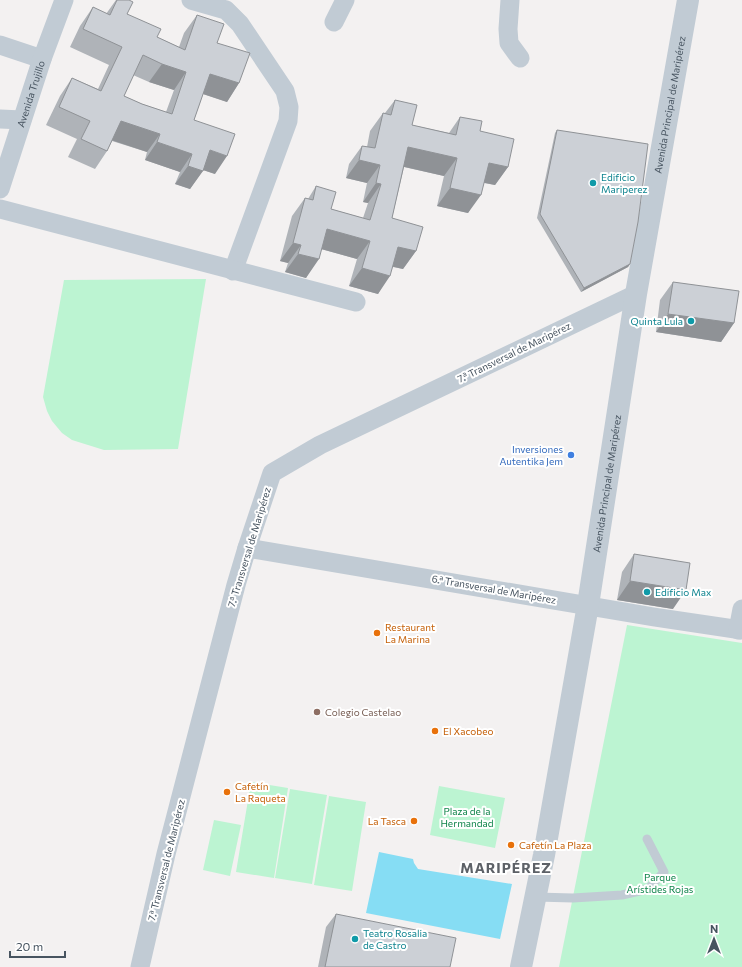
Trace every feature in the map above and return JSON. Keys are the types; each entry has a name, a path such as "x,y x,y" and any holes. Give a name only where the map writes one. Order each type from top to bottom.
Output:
{"street":[{"name":"Avenida Trujillo","path":"0,189 42,59 64,0"},
{"path":"191,0 226,10 240,24 285,91 289,107 288,121 233,271"},
{"path":"334,22 345,0"},
{"path":"510,0 508,29 510,43 520,58"},
{"name":"Avenida Principal de Maripérez","path":"521,967 536,897 588,605 636,294 688,0"},
{"path":"0,45 42,59"},
{"path":"0,119 22,120"},
{"path":"0,209 356,302"},
{"name":"7.ª Transversal de Maripérez","path":"140,967 166,854 247,548 272,473 327,442 636,294"},
{"name":"6.ª Transversal de Maripérez","path":"247,548 654,617 740,630"},
{"path":"740,630 742,609"}],"lane":[{"path":"536,897 573,898 622,895 648,889 664,872 647,839"}],"green space":[{"path":"206,279 178,449 104,450 72,440 62,433 52,421 43,397 64,280"},
{"name":"Parque Arístides Rojas","path":"627,625 742,643 742,967 559,967"},
{"path":"251,782 288,788 274,878 236,872"},
{"name":"Plaza de la Hermandad","path":"439,786 505,798 495,848 430,835"},
{"path":"290,789 327,795 312,884 275,878"},
{"path":"329,796 366,802 352,891 314,885"},
{"path":"214,820 241,825 230,876 203,870"}],"water":[{"path":"379,852 413,859 418,869 512,884 500,939 366,913"}],"building":[{"path":"117,0 129,0 133,2 127,14 161,29 157,37 185,50 197,15 224,24 217,43 250,53 239,83 210,74 194,120 235,134 227,156 210,150 203,171 188,166 192,154 157,142 160,134 121,121 107,151 81,139 90,121 59,107 72,78 101,91 122,47 83,29 93,7 110,15","holes":["143,55 162,64 186,72 172,114 124,96"]},
{"path":"395,100 417,105 412,125 456,135 460,117 482,121 480,131 514,139 508,167 489,163 481,195 450,188 457,158 408,147 392,218 423,227 416,251 398,247 390,276 362,268 370,241 327,229 319,259 298,254 301,245 293,243 305,198 313,200 316,186 336,192 331,209 370,220 381,184 376,183 380,165 359,160 362,146 375,148 383,113 391,115"},
{"name":"Edificio Mariperez","path":"557,130 648,144 638,222 630,264 584,288 540,214"},
{"path":"673,282 739,291 734,323 668,314"},
{"path":"634,554 690,563 686,590 630,581"},
{"name":"Teatro Rosalia de Castro","path":"336,914 456,938 450,967 325,967"}],"place":[{"name":"Edificio Mariperez","path":"593,183"},
{"name":"Quinta Lula","path":"691,321"},
{"name":"Inversiones Autentika Jem","path":"571,455"},
{"name":"Edificio Max","path":"647,592"},
{"name":"Restaurant La Marina","path":"377,633"},
{"name":"Colegio Castelao","path":"317,712"},
{"name":"El Xacobeo","path":"435,731"},
{"name":"Cafetín La Raqueta","path":"227,792"},
{"name":"La Tasca","path":"414,821"},
{"name":"Cafetín La Plaza","path":"511,845"},
{"name":"Teatro Rosalia de Castro","path":"355,939"}],"district":[{"name":"MARIPÉREZ","path":"506,867"}]}
